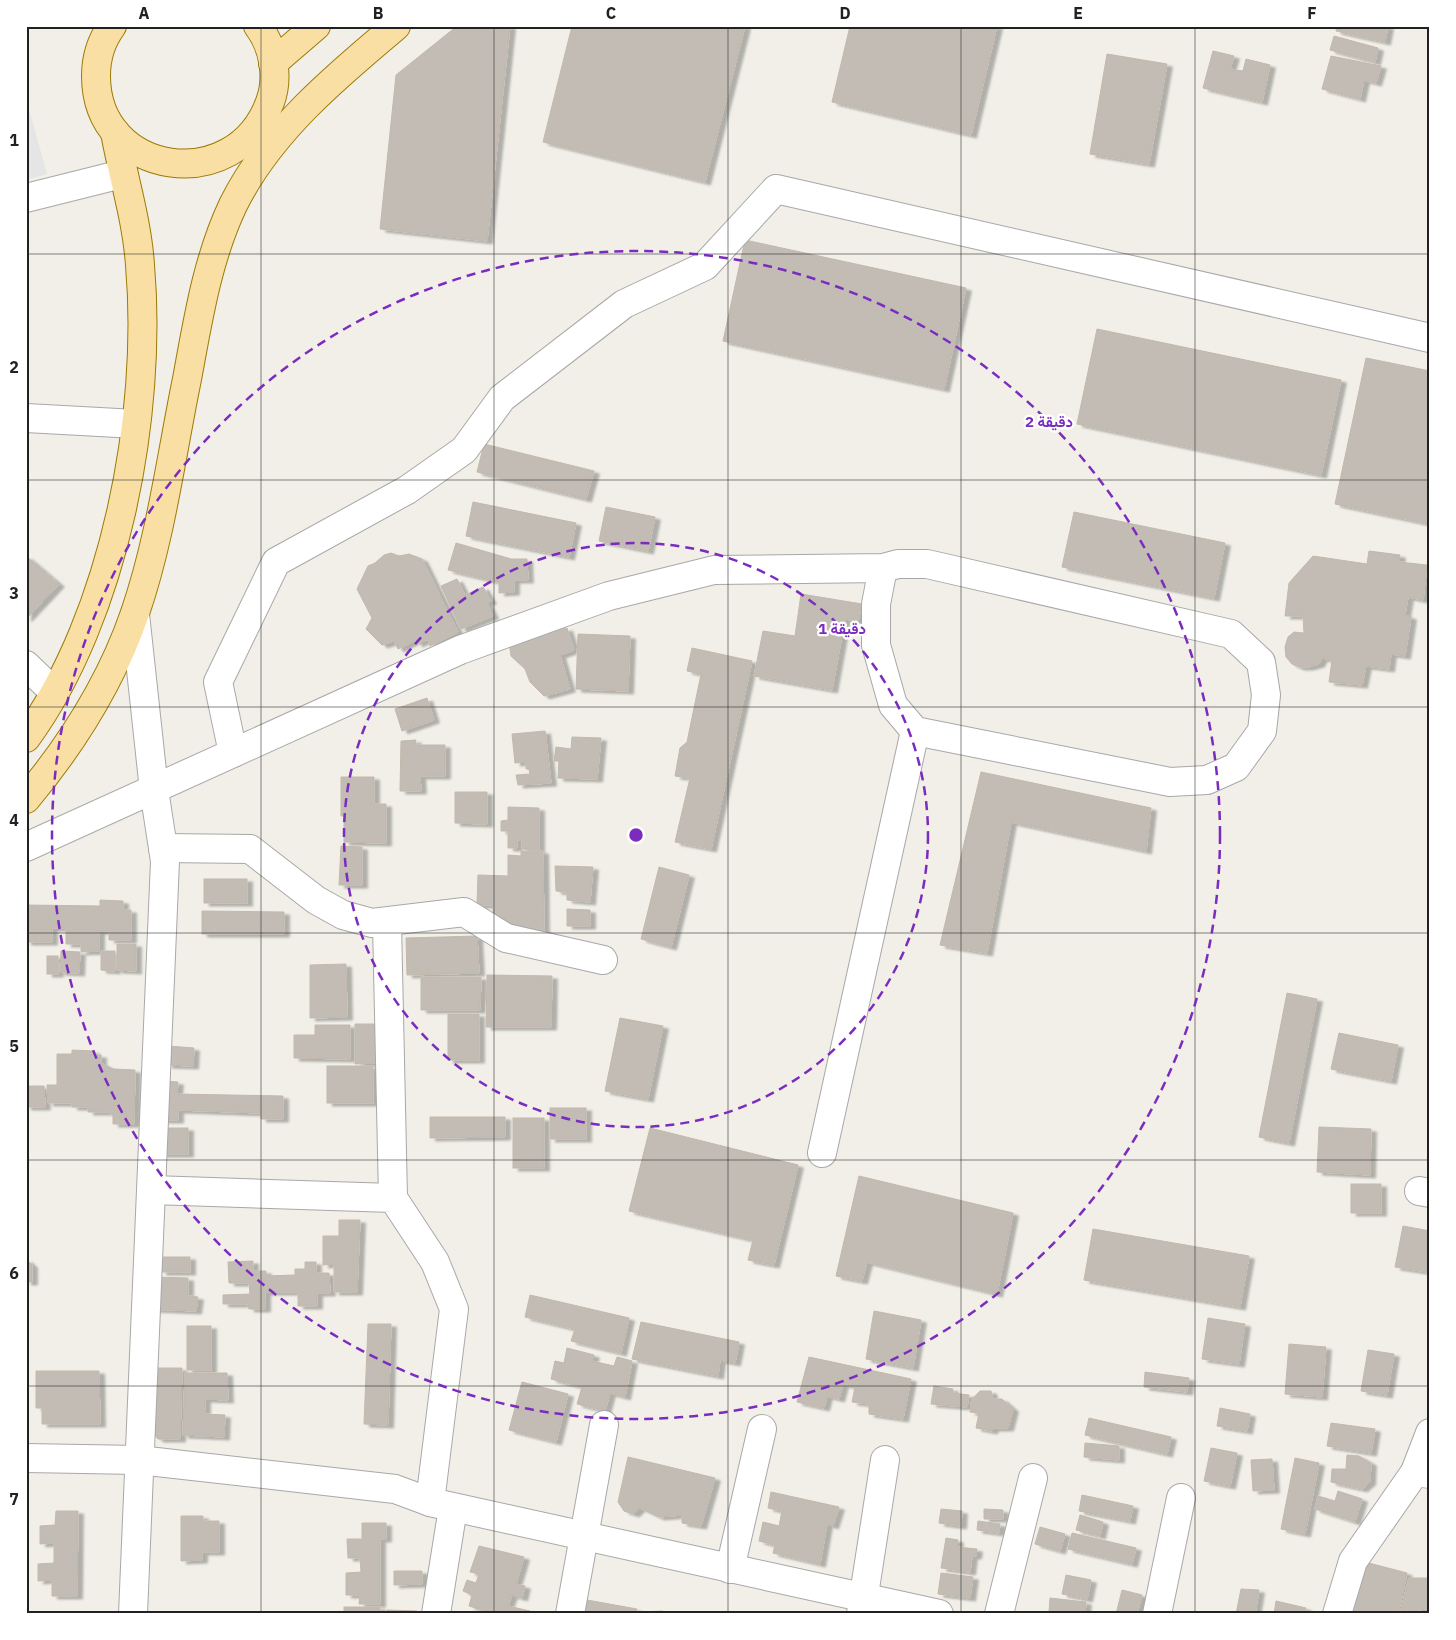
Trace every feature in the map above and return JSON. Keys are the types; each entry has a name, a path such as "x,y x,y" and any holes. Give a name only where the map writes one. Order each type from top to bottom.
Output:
{"main road":[{"path":"26,738 54,692 80,641 103,579 118,524 136,424 143,345 143,305 136,225 122,174 115,132 99,100 96,83 96,65 100,48 112,26"},
{"path":"115,132 142,154 176,164 212,160 229,154 256,130 265,115 274,80 273,63 268,45 258,26"},
{"path":"273,63 316,26"},
{"path":"26,799 71,741 106,679 134,614 152,556 204,294 221,233 250,176 268,150 319,93 396,26"}],"street":[{"path":"26,198 122,174"},
{"path":"233,754 218,682 276,562 407,490 464,450 502,398 624,304 705,266 776,189 1430,338"},
{"path":"26,440 36,418 136,424"},
{"path":"26,847 460,650 609,596 714,570 883,568 898,564 927,564 1231,634 1261,662 1266,695 1262,731 1236,767 1206,780 1170,782 915,731 893,705 876,645 876,604 883,568"},
{"path":"133,1614 165,861 154,790 134,614"},
{"path":"26,665 54,692"},
{"path":"822,1153 915,731"},
{"path":"163,848 250,849 316,900 343,915 372,923 387,923 464,912 506,938 603,960"},
{"path":"387,923 393,1198 436,1262 454,1309 436,1614"},
{"path":"152,1190 393,1198"},
{"path":"570,1614 604,1424"},
{"path":"730,1569 762,1429"},
{"path":"1337,1614 1353,1562 1423,1473 1430,1433"},
{"path":"26,1458 139,1460 395,1489 442,1505 730,1569 862,1606 939,1614"},
{"path":"862,1606 885,1460"},
{"path":"999,1614 1033,1478"},
{"path":"1157,1614 1181,1498"}],"shaded area":[{"path":"26,99 47,174 26,180"}],"building":[{"path":"457,26 510,26 487,241 380,229 396,75"},
{"path":"572,26 745,26 705,182 543,142"},
{"path":"850,26 997,26 971,135 832,102"},
{"path":"1337,26 1388,26 1385,42 1336,31"},
{"path":"1334,36 1378,48 1375,62 1330,50"},
{"path":"1213,51 1234,56 1230,69 1243,71 1246,59 1270,65 1262,102 1203,88"},
{"path":"1107,54 1167,64 1149,164 1090,154"},
{"path":"1331,56 1381,66 1376,83 1364,80 1360,99 1322,89"},
{"path":"745,240 966,288 944,389 723,341"},
{"path":"1097,329 1341,380 1321,475 1077,424"},
{"path":"1366,358 1430,371 1430,524 1335,504"},
{"path":"484,444 594,471 586,499 477,472"},
{"path":"473,502 576,523 569,557 466,536"},
{"path":"606,507 655,517 648,551 599,541"},
{"path":"1074,512 1225,543 1214,598 1062,567"},
{"path":"456,543 511,559 527,559 528,580 514,580 514,592 499,593 499,582 448,570"},
{"path":"1369,551 1400,555 1399,562 1427,565 1423,600 1408,597 1405,615 1411,617 1405,656 1391,654 1389,669 1366,666 1362,685 1329,682 1332,660 1322,658 1319,664 1299,667 1292,664 1286,657 1285,647 1288,637 1294,632 1304,633 1303,616 1285,616 1289,583 1313,556 1367,564"},
{"path":"391,553 399,556 409,554 422,559 458,632 430,646 428,639 417,644 416,640 398,649 394,641 382,645 366,629 372,618 357,589 368,566 384,555"},
{"path":"26,556 59,584 26,619 26,592 29,588 26,585"},
{"path":"457,579 465,595 483,587 491,601 487,603 493,616 461,629 441,586"},
{"path":"801,594 862,604 858,621 845,619 832,690 754,676 763,631 795,636"},
{"path":"567,628 574,650 560,655 570,689 544,696 530,682 525,669 511,656 509,642"},
{"path":"578,634 630,636 628,691 576,689"},
{"path":"692,648 752,661 711,849 675,842 690,778 675,776 680,748 687,742 701,674 687,671"},
{"path":"427,698 434,720 402,731 395,709"},
{"path":"545,731 551,783 518,785 516,775 530,774 529,769 526,769 526,762 515,763 512,734"},
{"path":"572,737 601,738 597,779 558,778 559,761 554,761 556,747 571,749"},
{"path":"416,740 415,745 445,745 445,776 420,776 421,791 400,791 401,741"},
{"path":"981,772 1151,808 1146,851 1011,822 987,953 940,945"},
{"path":"341,777 374,777 374,804 386,804 386,843 344,842 344,816 341,816"},
{"path":"455,792 487,792 487,824 455,823"},
{"path":"508,807 539,808 539,850 522,849 522,840 517,840 517,848 508,848 508,831 501,831 501,821 508,820"},
{"path":"341,846 362,847 362,885 339,885"},
{"path":"521,851 543,851 544,934 493,923 493,905 477,905 478,875 508,876 508,855 521,856"},
{"path":"555,866 593,867 590,902 567,900 567,892 556,891"},
{"path":"659,867 689,875 671,947 641,939"},
{"path":"204,879 247,879 247,903 204,903"},
{"path":"100,900 123,901 123,910 131,910 131,940 109,940 109,931 99,931 99,951 81,952 81,944 66,944 66,928 52,928 52,942 26,942 26,905 100,906"},
{"path":"567,909 590,910 590,926 567,926"},
{"path":"202,911 284,912 284,934 202,934"},
{"path":"477,936 479,973 407,975 406,938"},
{"path":"117,944 136,944 136,971 117,970"},
{"path":"61,951 80,952 79,973 60,972"},
{"path":"101,951 115,951 115,971 101,970"},
{"path":"47,956 58,956 58,974 47,974"},
{"path":"346,964 347,1017 310,1018 310,965"},
{"path":"487,975 552,976 551,1027 486,1027"},
{"path":"421,977 481,977 480,1010 421,1010"},
{"path":"1287,993 1317,999 1289,1143 1259,1137"},
{"path":"448,1014 479,1014 479,1060 448,1060"},
{"path":"620,1018 663,1026 648,1099 605,1091"},
{"path":"355,1024 382,1024 382,1056 376,1056 376,1063 355,1064"},
{"path":"315,1025 350,1025 350,1059 294,1058 294,1035 315,1035"},
{"path":"1339,1033 1398,1045 1391,1081 1331,1069"},
{"path":"168,1046 194,1048 193,1066 167,1065"},
{"path":"72,1050 94,1051 95,1055 101,1055 101,1063 113,1069 135,1070 134,1124 113,1124 113,1116 108,1112 88,1112 88,1107 72,1107 72,1103 48,1103 47,1085 57,1085 57,1054 72,1054"},
{"path":"327,1066 373,1066 373,1103 327,1103"},
{"path":"163,1081 178,1082 177,1094 283,1096 283,1119 261,1119 261,1113 178,1110 178,1120 161,1120"},
{"path":"26,1086 44,1086 45,1107 26,1107"},
{"path":"550,1108 586,1108 586,1139 550,1139"},
{"path":"430,1117 505,1117 505,1137 430,1138"},
{"path":"513,1118 544,1118 544,1168 513,1168"},
{"path":"1319,1127 1371,1129 1370,1175 1317,1172"},
{"path":"161,1128 188,1128 188,1154 161,1154"},
{"path":"650,1128 798,1165 774,1265 748,1260 753,1240 629,1211"},
{"path":"859,1176 1013,1213 997,1294 867,1262 862,1281 836,1276"},
{"path":"1351,1184 1381,1184 1381,1213 1351,1213"},
{"path":"339,1220 360,1220 357,1292 334,1292 334,1264 323,1265 323,1236 339,1236"},
{"path":"1403,1226 1430,1231 1428,1272 1395,1267"},
{"path":"1093,1229 1249,1256 1240,1307 1084,1280"},
{"path":"161,1257 190,1257 190,1272 161,1272"},
{"path":"26,1259 32,1265 32,1282 26,1282"},
{"path":"253,1261 253,1271 266,1271 266,1276 295,1275 295,1269 305,1269 305,1262 316,1262 316,1273 329,1273 330,1293 317,1293 317,1306 298,1306 298,1292 265,1292 265,1309 249,1309 248,1304 223,1304 223,1295 250,1294 249,1283 229,1283 228,1262"},
{"path":"152,1277 188,1278 188,1296 198,1297 196,1311 149,1309"},
{"path":"530,1295 629,1318 621,1353 571,1341 575,1329 525,1317"},
{"path":"874,1311 921,1320 913,1368 866,1359"},
{"path":"1208,1318 1245,1324 1239,1364 1202,1359"},
{"path":"641,1322 739,1342 735,1363 720,1360 718,1376 632,1359"},
{"path":"368,1324 391,1324 388,1425 364,1424"},
{"path":"187,1326 211,1326 211,1370 187,1370"},
{"path":"1289,1344 1326,1347 1322,1397 1285,1394"},
{"path":"567,1348 594,1355 592,1361 614,1366 617,1357 632,1361 625,1397 610,1393 605,1411 577,1404 582,1387 551,1379 555,1361 564,1363"},
{"path":"1368,1350 1394,1354 1387,1395 1361,1391"},
{"path":"809,1357 911,1379 903,1419 869,1414 869,1404 852,1402 855,1387 843,1384 839,1399 827,1396 824,1408 797,1402"},
{"path":"152,1368 182,1368 180,1439 158,1439 151,1431"},
{"path":"36,1371 99,1371 100,1424 42,1424 42,1408 36,1408"},
{"path":"1145,1372 1189,1378 1187,1392 1144,1387"},
{"path":"185,1373 227,1373 228,1400 205,1399 205,1414 225,1415 224,1437 183,1435"},
{"path":"522,1382 568,1394 556,1442 509,1430"},
{"path":"934,1386 953,1389 952,1393 969,1395 967,1407 931,1404"},
{"path":"980,1391 991,1391 993,1399 1002,1399 1013,1409 1008,1428 993,1428 992,1431 976,1428 979,1413 970,1412 972,1399"},
{"path":"1220,1408 1250,1414 1247,1431 1217,1426"},
{"path":"1089,1418 1171,1437 1167,1454 1085,1435"},
{"path":"1331,1423 1375,1429 1371,1453 1327,1446"},
{"path":"1085,1443 1119,1446 1119,1460 1084,1457"},
{"path":"1211,1448 1237,1453 1230,1486 1204,1481"},
{"path":"1347,1455 1359,1456 1371,1463 1370,1482 1362,1489 1331,1482 1332,1469 1346,1469"},
{"path":"628,1457 715,1478 701,1526 682,1523 682,1515 659,1517 640,1508 634,1514 624,1511 618,1502"},
{"path":"1295,1458 1319,1463 1305,1534 1281,1529"},
{"path":"1272,1459 1274,1490 1253,1491 1251,1460"},
{"path":"1338,1491 1362,1499 1355,1522 1315,1509 1318,1496 1335,1501"},
{"path":"771,1492 839,1507 833,1526 827,1524 820,1564 773,1553 775,1545 759,1541 763,1522 779,1526 782,1511 768,1508"},
{"path":"1082,1495 1133,1506 1130,1521 1079,1511"},
{"path":"941,1509 962,1511 961,1526 939,1523"},
{"path":"984,1509 1003,1510 1003,1519 984,1519"},
{"path":"56,1511 78,1511 77,1596 52,1596 52,1580 38,1581 38,1564 54,1563 54,1543 40,1544 40,1526 55,1525"},
{"path":"1080,1515 1103,1522 1100,1536 1076,1530"},
{"path":"181,1516 203,1516 203,1521 219,1521 219,1552 202,1552 202,1560 181,1561"},
{"path":"978,1521 1000,1524 999,1533 977,1530"},
{"path":"362,1523 386,1523 386,1539 380,1539 380,1604 359,1604 360,1595 346,1595 346,1573 361,1572 360,1558 348,1558 347,1539 362,1539"},
{"path":"1040,1527 1065,1534 1060,1551 1035,1544"},
{"path":"1072,1533 1136,1548 1132,1564 1068,1549"},
{"path":"946,1538 958,1540 957,1547 977,1549 976,1556 972,1556 970,1572 941,1568"},
{"path":"479,1546 524,1557 516,1584 525,1586 522,1598 512,1595 508,1606 530,1611 529,1614 496,1614 469,1606 472,1595 463,1591 467,1580 476,1583 479,1574 470,1572"},
{"path":"1365,1562 1407,1573 1398,1614 1351,1614"},
{"path":"394,1571 422,1571 422,1584 394,1585"},
{"path":"941,1573 973,1577 970,1598 938,1594"},
{"path":"1066,1575 1091,1580 1087,1599 1062,1594"},
{"path":"1409,1578 1430,1578 1430,1608 1400,1614"},
{"path":"1241,1589 1259,1590 1255,1614 1236,1614"},
{"path":"1122,1590 1142,1595 1137,1614 1116,1614"},
{"path":"1050,1598 1086,1602 1085,1614 1049,1612"},
{"path":"587,1600 637,1609 636,1614 584,1614"},
{"path":"1276,1601 1306,1608 1305,1614 1274,1614"},
{"path":"344,1607 380,1607 380,1614 344,1614"},
{"path":"387,1610 417,1611 417,1614 387,1614"},
{"path":"663,1611 663,1614 641,1614 641,1612"}]}
